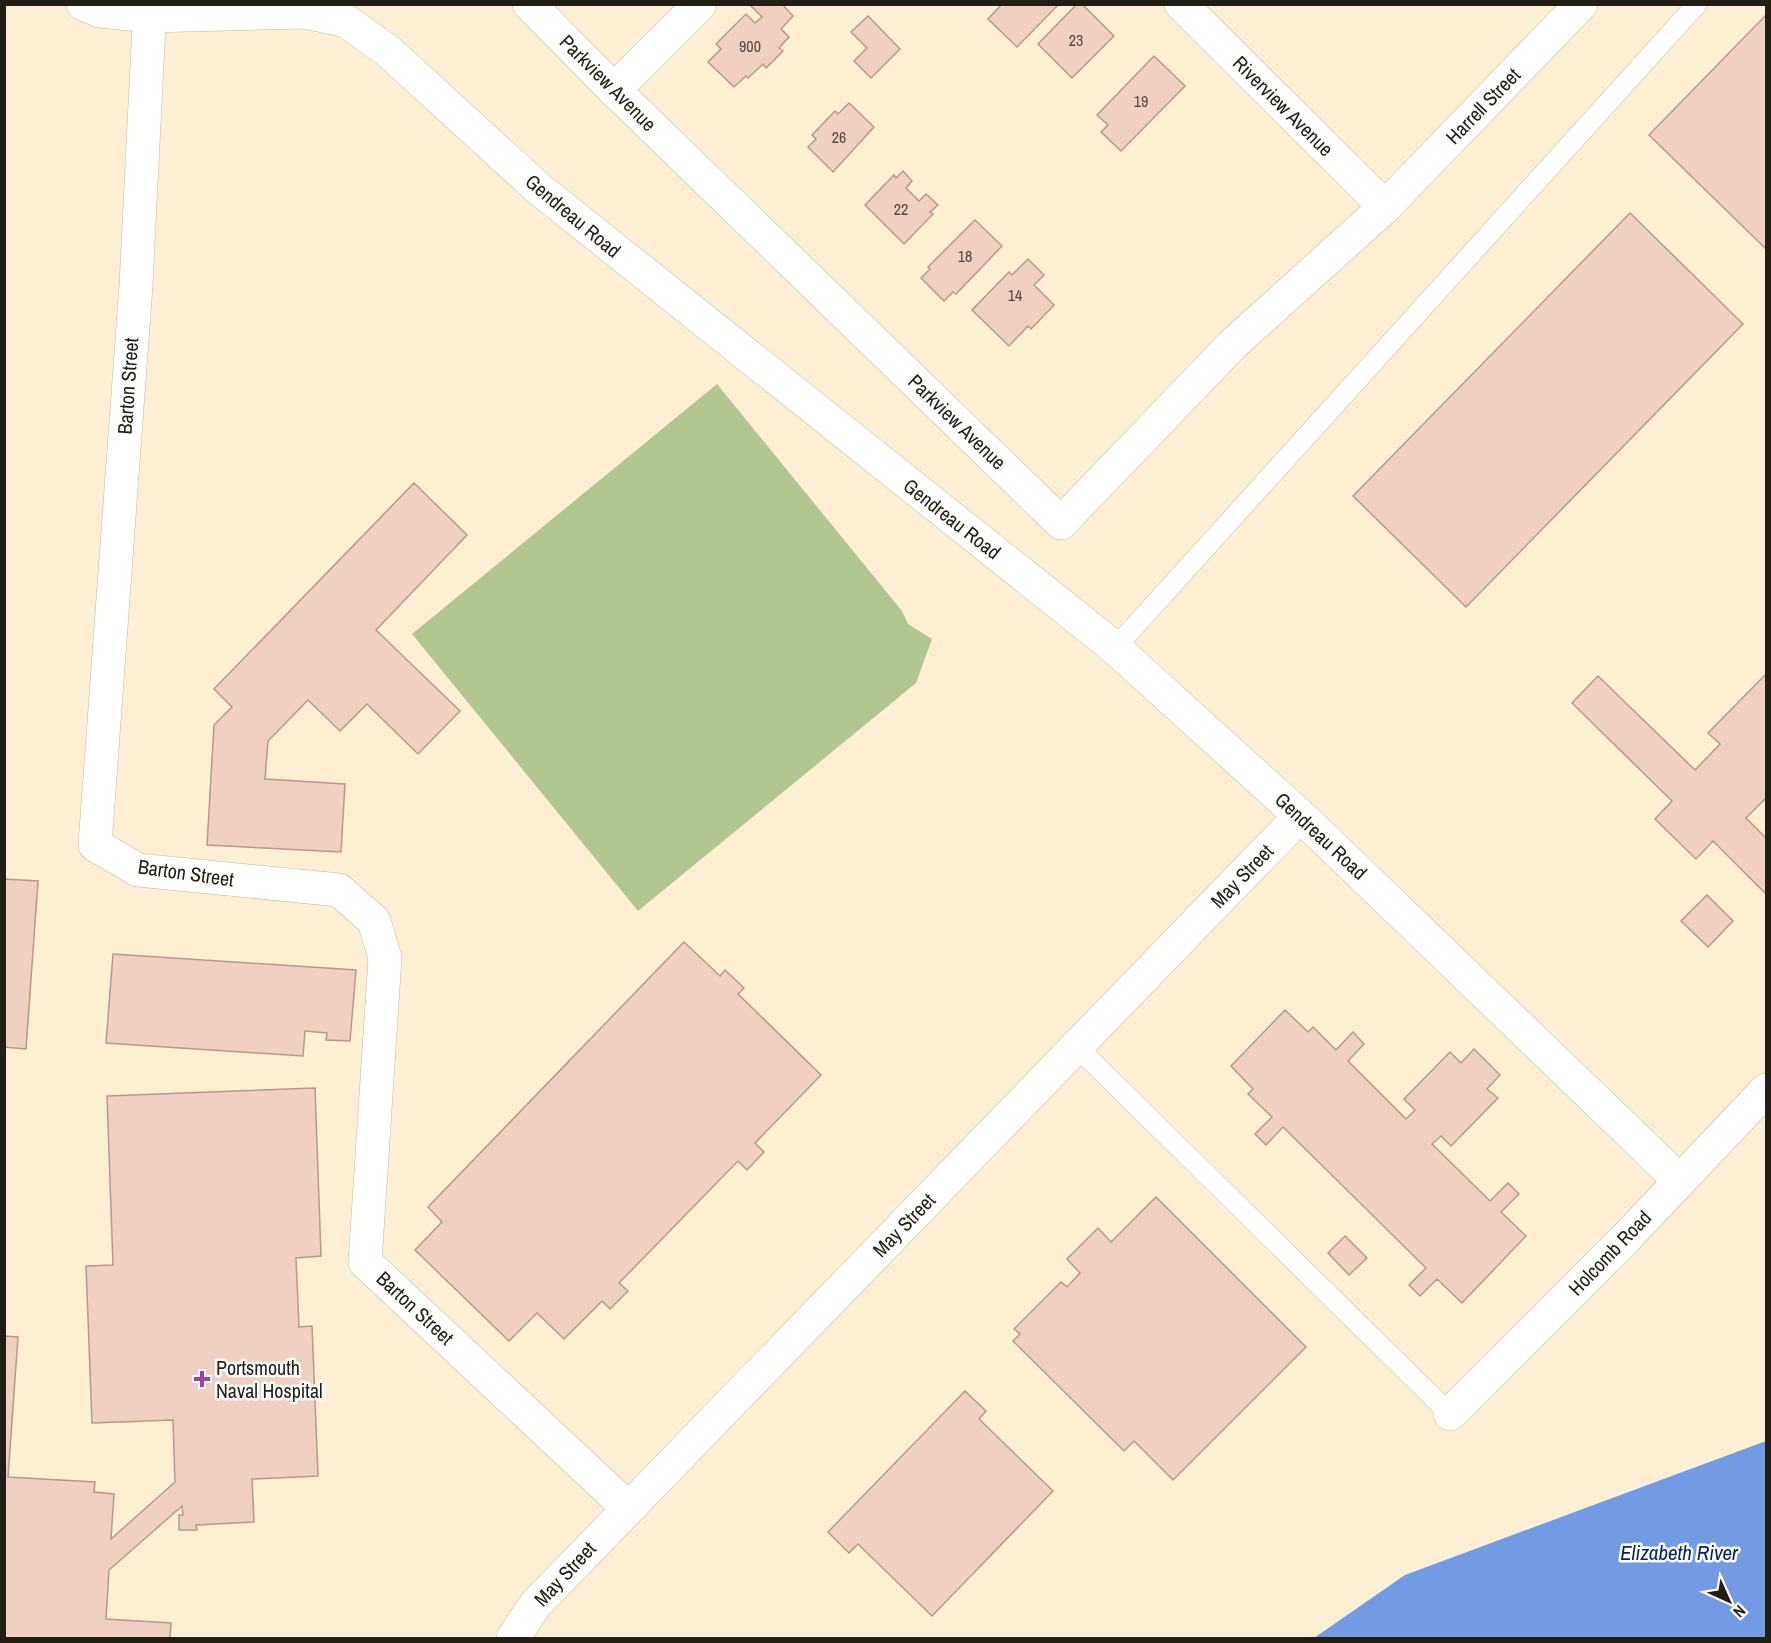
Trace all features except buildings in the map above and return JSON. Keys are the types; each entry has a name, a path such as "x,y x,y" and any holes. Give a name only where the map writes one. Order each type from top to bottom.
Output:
{"street":[{"name":"Gendreau Road","path":"83,4 100,11 305,12 346,21 388,51 539,189 608,246 1115,648 1300,816 1679,1180"},
{"name":"Parkview Avenue","path":"529,4 614,90 1061,523 1233,344 1385,207"},
{"path":"614,90 700,4"},
{"name":"Riverview Avenue","path":"1181,4 1385,207"},
{"name":"Harrell Street","path":"1385,207 1581,4"},
{"name":"Barton Street","path":"150,10 136,285 95,845 138,870 339,890 374,921 385,958 365,1262 628,1508"},
{"name":"May Street","path":"513,1638 535,1605 1300,816"},
{"name":"Holcomb Road","path":"1450,1414 1624,1240 1767,1090"}],"lane":[{"path":"1115,648 1697,4"},
{"path":"1077,1047 1450,1414"}],"green space":[{"path":"717,384 902,611 908,624 932,639 916,683 638,911 412,634"}],"water":[{"name":"Elizabeth River","path":"1766,1428 1766,1638 1296,1638 1383,1575"}],"pier":[{"path":"1766,1425 1766,1441 1405,1575 1314,1638 1293,1638 1382,1572 1714,1442"}],"place":[{"name":"Portsmouth Naval Hospital","path":"202,1379"}]}
